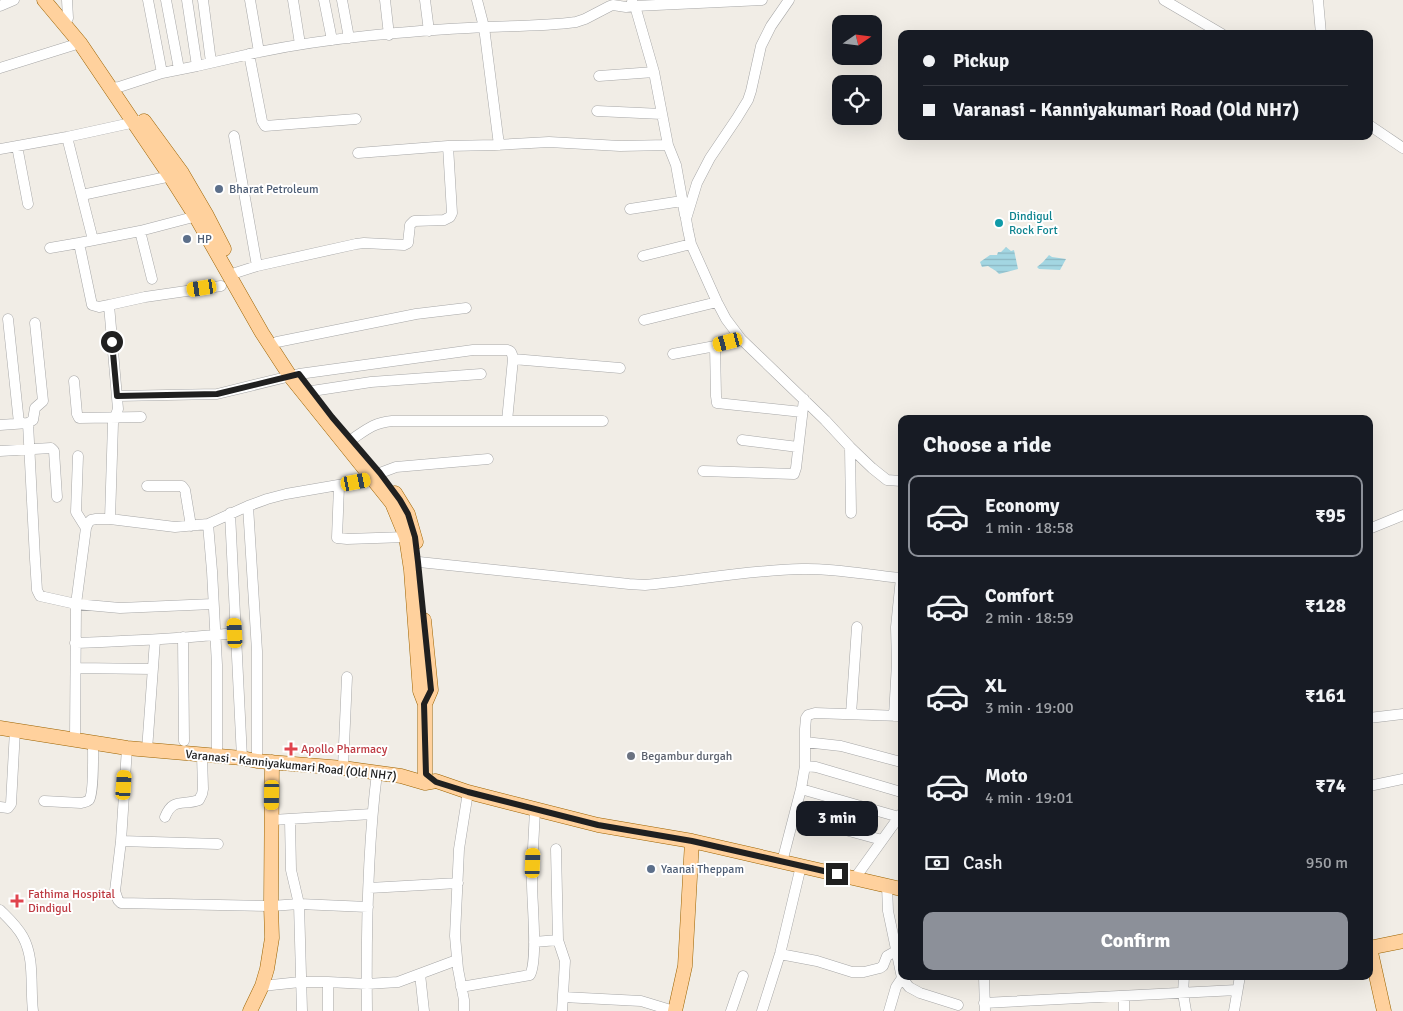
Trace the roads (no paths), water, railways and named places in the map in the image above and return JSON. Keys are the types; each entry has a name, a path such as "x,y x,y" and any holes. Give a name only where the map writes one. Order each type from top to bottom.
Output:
{"main road":[{"path":"44,0 86,41 115,87 176,175 201,215 229,278 262,333 376,476 400,500 408,514 415,537 431,690 424,704"},
{"path":"55,0 80,43 115,87"},
{"path":"229,278 277,342 294,375 312,391 351,440 376,476 392,503 406,537 411,570 420,691 424,704 426,758 429,779 406,770 257,757"},
{"path":"0,720 75,736 147,747 217,752"},
{"name":"Varanasi - Kanniyakumari Road (Old NH7)","path":"0,728 75,736 93,743 127,748 147,747 202,755 217,752 257,757 272,762 343,763 377,773 429,779 468,792 598,825 692,841 898,888"},
{"path":"406,770 421,764 426,758"},
{"path":"250,1011 262,986 272,938 272,762"},
{"path":"674,1011 685,966 692,841"},
{"path":"1373,945 1403,941"},
{"path":"1373,963 1384,1011"}],"street":[{"path":"0,6 14,0"},
{"path":"66,21 67,0"},
{"path":"148,0 162,73"},
{"path":"166,0 179,69"},
{"path":"187,0 196,66"},
{"path":"204,0 211,62"},
{"path":"250,0 262,121 265,126 356,119"},
{"path":"293,0 300,44"},
{"path":"324,0 332,40"},
{"path":"342,0 349,38"},
{"path":"385,0 389,34"},
{"path":"425,0 429,31"},
{"path":"477,0 484,27 499,145"},
{"path":"115,87 179,69 300,44 389,34 576,22 610,6 626,8 632,3 762,0"},
{"path":"686,219 697,183 710,158 748,100 761,46 771,26 789,0"},
{"path":"1164,0 1215,30"},
{"path":"1318,0 1321,30"},
{"path":"632,3 654,72 668,145 676,165 691,244 726,319 741,339 804,399 850,447 887,480 898,481"},
{"path":"0,68 80,43"},
{"path":"599,76 654,72"},
{"path":"597,111 662,114"},
{"path":"0,149 68,137 138,121"},
{"path":"1373,128 1403,148"},
{"path":"234,136 257,266"},
{"path":"68,137 93,240"},
{"path":"358,153 448,146 549,142 620,146 668,145"},
{"path":"17,146 28,204"},
{"path":"79,243 92,305 99,307 229,278 257,266 356,244 406,244 409,241 410,225 414,221 444,220 450,217 452,213 448,146"},
{"path":"82,195 176,175"},
{"path":"630,210 682,201"},
{"path":"50,248 140,231 201,215"},
{"path":"140,231 152,279"},
{"path":"643,256 691,244"},
{"path":"644,320 717,302"},
{"path":"109,305 118,409 112,427 110,519"},
{"path":"277,342 416,314 466,308"},
{"path":"8,319 29,449 38,593 44,598 76,604 120,608 213,604"},
{"path":"0,425 24,423 33,420 35,408 43,401 35,323"},
{"path":"673,354 741,339"},
{"path":"714,346 717,403 802,412"},
{"path":"117,396 217,394 294,375 473,350 510,350 512,359 507,421"},
{"path":"512,359 620,368"},
{"path":"312,391 372,382 481,374"},
{"path":"74,381 76,414 79,418 142,417"},
{"path":"703,471 794,474 804,399"},
{"path":"351,440 380,422 392,421 603,421"},
{"path":"742,440 798,447"},
{"path":"0,451 48,447 53,449 57,497"},
{"path":"850,447 850,513"},
{"path":"78,456 76,512 86,528"},
{"path":"75,736 76,604 86,528 91,520 110,519 158,526 208,524 230,513 267,499 286,494 339,486 376,476 396,467 488,459"},
{"path":"147,486 182,486 185,490 191,526"},
{"path":"339,486 337,538 406,537"},
{"path":"248,506 257,651 257,757"},
{"path":"230,513 242,756"},
{"path":"1373,527 1403,515"},
{"path":"208,524 217,665 217,752"},
{"path":"418,562 645,585 770,570 803,569 834,570 898,578"},
{"path":"782,862 801,789 805,766 805,729 808,715 815,713 897,716 896,627 898,607"},
{"path":"850,714 857,627"},
{"path":"75,643 155,640 235,633"},
{"path":"183,637 184,741"},
{"path":"147,747 155,640"},
{"path":"76,668 153,670"},
{"path":"343,763 347,677"},
{"path":"1373,718 1403,714"},
{"path":"0,808 8,808 10,804 15,730"},
{"path":"805,742 841,746 898,761"},
{"path":"44,801 81,802 90,799 93,743"},
{"path":"127,748 116,892 121,903 271,906 299,904 368,907"},
{"path":"165,817 168,809 173,805 199,800 203,789 202,755"},
{"path":"805,766 816,767 898,791"},
{"path":"368,1011 368,907 372,814 377,773"},
{"path":"1373,785 1403,779"},
{"path":"801,789 898,815"},
{"path":"464,1011 455,936 459,849 468,792"},
{"path":"461,987 530,975 533,967 534,942 532,881 535,809"},
{"path":"272,820 372,814"},
{"path":"794,816 882,840"},
{"path":"855,878 898,819"},
{"path":"290,820 291,870 299,904 302,1011"},
{"path":"121,841 218,844"},
{"path":"556,849 558,940 565,961 562,1011"},
{"path":"762,1011 780,954 800,866"},
{"path":"369,888 458,883"},
{"path":"887,886 888,910 898,960"},
{"path":"0,910 23,936 28,949 33,1011"},
{"path":"0,924 12,922"},
{"path":"534,942 558,940"},
{"path":"780,954 817,961 852,972 864,972 880,968 888,956 896,951"},
{"path":"262,986 300,982 367,984 398,982 457,960"},
{"path":"420,974 424,1011"},
{"path":"731,1011 743,976"},
{"path":"889,1011 896,987 901,980"},
{"path":"904,980 909,987 920,993 958,1005"},
{"path":"984,980 985,1007 1124,996 1237,990"},
{"path":"1184,980 1183,993 1186,1011"},
{"path":"1234,1011 1239,980"},
{"path":"328,982 328,1011"},
{"path":"1124,996 1124,1011"},
{"path":"563,997 641,1001 674,1011"}],"water":[{"path":"1006,247 1011,251 1014,250 1018,269 999,274 988,266 982,267 980,262 990,255 997,255 998,252 1001,252"},
{"path":"1049,255 1066,259 1060,270 1039,269 1037,267"}],"place":[{"name":"Bharat Petroleum","path":"219,189"},
{"name":"Dindigul Rock Fort","path":"999,223"},
{"name":"HP","path":"187,239"},
{"name":"Apollo Pharmacy","path":"291,749"},
{"name":"Begambur durgah","path":"631,756"},
{"name":"Yaanai Theppam","path":"651,869"},
{"name":"Fathima Hospital Dindigul","path":"17,901"}]}
